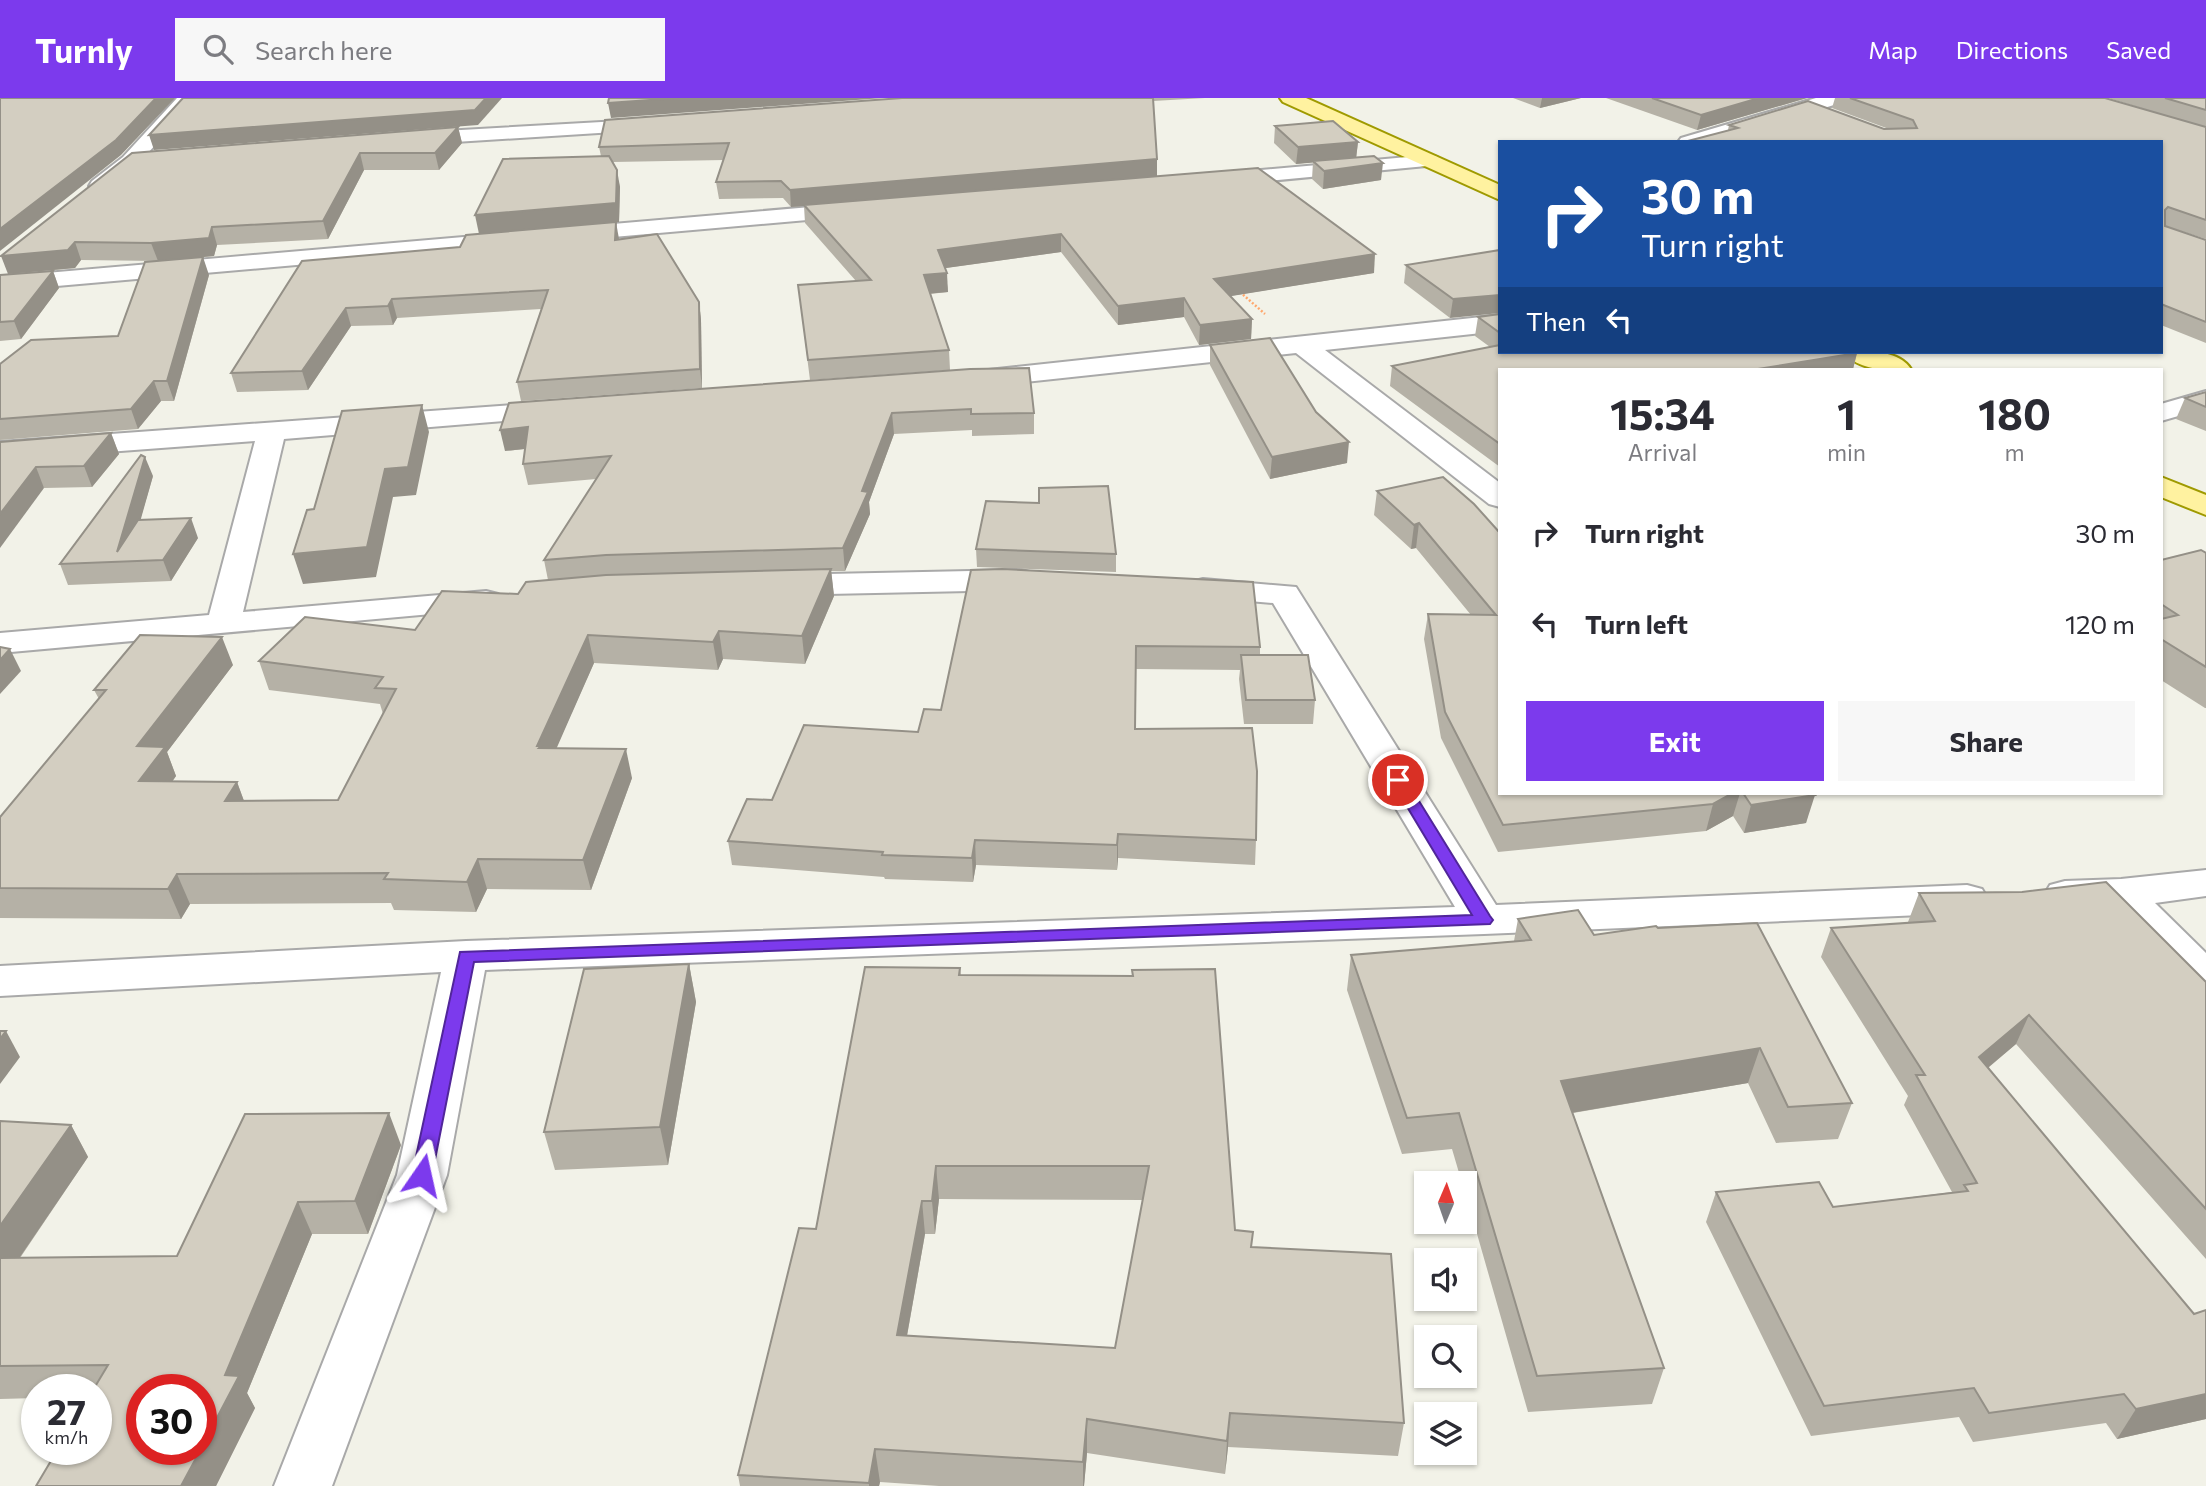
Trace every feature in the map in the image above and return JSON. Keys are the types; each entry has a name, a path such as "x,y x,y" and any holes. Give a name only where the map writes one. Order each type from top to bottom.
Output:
{"main road":[{"path":"1290,98 1498,191"},
{"path":"1862,354 1896,368"},
{"path":"2163,487 2206,506"}],"street":[{"path":"87,196 130,161 188,98"},
{"path":"1695,140 1837,98"},
{"path":"1750,102 1841,120"},
{"path":"387,140 671,124"},
{"path":"130,161 157,159"},
{"path":"1194,181 1430,161"},
{"path":"0,284 875,209"},
{"path":"959,380 1498,323"},
{"path":"1301,344 1498,496"},
{"path":"2163,412 2206,399"},
{"path":"0,451 588,407"},
{"path":"223,624 272,430"},
{"path":"746,586 1003,579 1057,582"},
{"path":"1177,588 1284,594 1484,920"},
{"path":"0,643 514,598"},
{"path":"0,981 466,956 1484,920 2121,893 2206,883"},
{"path":"2121,893 2206,979"},
{"path":"303,1486 422,1175 466,956"}],"building":[{"path":"0,98 156,98 116,140 0,229"},
{"path":"183,98 486,98 475,110 149,135"},
{"path":"609,98 678,98 608,103"},
{"path":"902,98 1153,98 1157,159 790,190 781,181 716,182 729,143 599,147 605,120"},
{"path":"1652,98 1759,98 1701,115"},
{"path":"1850,98 2105,98 2206,127 2206,220 2168,207 2165,210 2165,226 2206,240 2206,322 2163,305 2163,140 1692,140 1738,128 1729,125 1808,101 1884,129 1917,128 1913,120"},
{"path":"2165,98 2206,98 2206,110"},
{"path":"1333,121 1358,142 1298,147 1275,126"},
{"path":"458,127 435,153 360,153 323,221 212,227 209,238 151,243 75,242 68,250 1,256 132,153"},
{"path":"609,156 617,170 616,203 475,215 503,159"},
{"path":"1374,156 1383,163 1324,171 1313,161"},
{"path":"1258,168 1375,254 1214,279 1252,319 1200,325 1184,298 1118,306 1061,234 938,250 947,273 924,275 949,350 808,360 798,285 871,280 804,205"},
{"path":"616,222 615,240 657,234 699,302 700,369 517,382 548,290 392,299 388,306 346,308 302,371 231,373 302,261 460,247 466,235"},
{"path":"1498,250 1498,295 1453,299 1406,265"},
{"path":"203,257 167,381 154,381 131,409 0,419 0,364 31,340 118,336 145,262"},
{"path":"53,271 14,321 0,322 0,275"},
{"path":"1498,314 1498,332 1478,317"},
{"path":"1270,338 1316,412 1349,442 1272,457 1210,345"},
{"path":"1498,345 1498,354 1851,354 1764,368 1498,368 1498,443 1392,366"},
{"path":"1029,368 1034,413 971,414 971,409 892,413 862,491 868,492 843,548 606,555 544,560 611,456 523,464 528,427 500,430 509,403 970,369"},
{"path":"2206,392 2206,407 2185,398"},
{"path":"422,405 408,467 385,469 367,547 293,554 307,510 314,509 342,411"},
{"path":"111,433 84,466 36,467 0,514 0,442"},
{"path":"141,455 145,457 117,552 138,520 191,518 163,560 60,564"},
{"path":"1443,477 1474,504 1498,531 1498,795 1729,795 1713,804 1503,825 1445,712 1428,614 1496,615 1419,523 1414,525 1377,491"},
{"path":"1108,486 1116,554 976,549 986,501 1039,503 1039,488"},
{"path":"2201,550 2206,553 2206,667 2163,640 2163,619 2178,615 2163,605 2163,560"},
{"path":"831,569 802,636 719,631 713,642 588,635 537,746 626,749 583,860 478,859 467,882 384,879 388,873 177,874 168,889 0,888 0,817 106,690 94,690 140,635 222,637 137,746 165,747 139,781 237,782 225,801 338,800 396,689 375,688 383,677 259,661 305,617 415,630 442,591 518,594 526,582 606,575"},
{"path":"1002,569 1253,582 1260,647 1136,646 1135,729 1252,728 1257,771 1256,840 1118,834 1117,845 975,840 972,858 882,855 883,852 728,841 747,799 772,800 804,725 918,732 924,709 941,710 971,570"},
{"path":"0,647 10,649 0,660"},
{"path":"1241,655 1308,655 1315,700 1246,700"},
{"path":"1744,795 1815,795 1751,805"},
{"path":"2106,882 2206,982 2206,1209 2029,1015 1979,1057 2194,1314 2206,1310 2206,1394 2136,1409 2124,1394 1989,1413 1974,1388 1824,1406 1716,1192 1819,1182 1833,1207 1968,1191 1964,1185 1977,1183 1916,1075 1925,1075 1831,928 1935,921 1919,893 2022,892"},
{"path":"1578,910 1594,935 1656,926 1757,923 1852,1103 1788,1107 1760,1048 1561,1081 1664,1368 1537,1376 1459,1113 1407,1118 1351,955 1531,940 1518,919"},
{"path":"689,964 660,1127 544,1132 584,969"},
{"path":"865,967 960,968 959,975 1133,976 1132,970 1215,969 1235,1230 1253,1232 1251,1247 1391,1254 1404,1423 1230,1413 1227,1441 1087,1419 1083,1462 875,1449 869,1483 738,1475 799,1228 816,1229","holes":["936,1166 1149,1166 1115,1348 897,1335 922,1201 932,1201"]},
{"path":"389,1113 355,1201 298,1202 225,1375 239,1376 217,1418 217,1374 126,1374 126,1465 192,1465 181,1486 36,1486 48,1465 112,1465 112,1374 103,1374 108,1365 0,1366 0,1258 177,1256 245,1114"},
{"path":"0,1121 71,1125 0,1226"}],"route":[{"path":"422,1175 466,956 1484,920 1398,780"}]}
